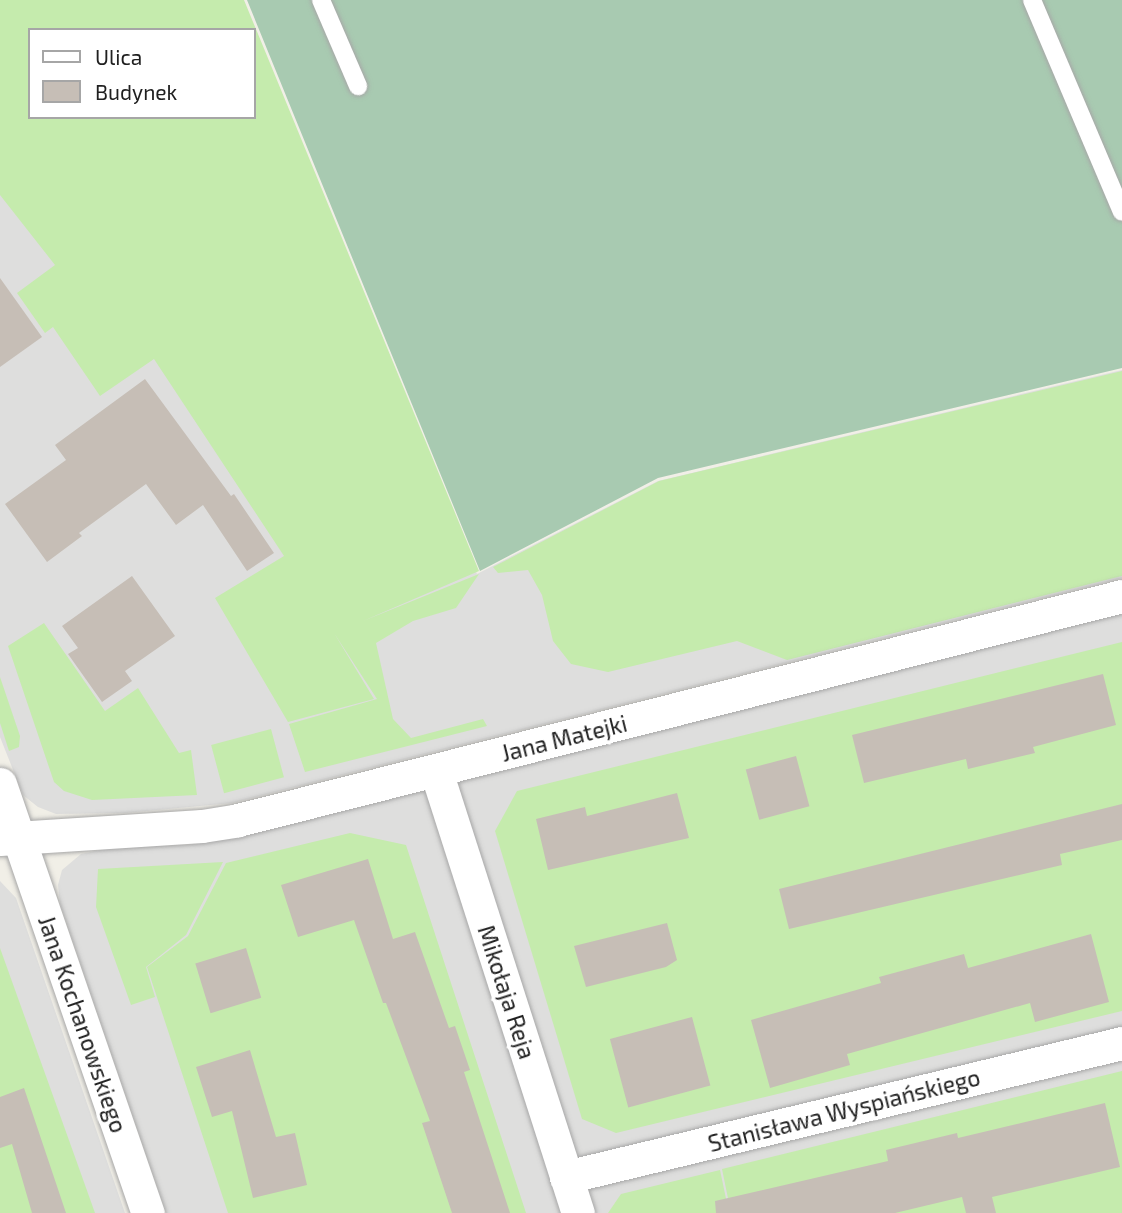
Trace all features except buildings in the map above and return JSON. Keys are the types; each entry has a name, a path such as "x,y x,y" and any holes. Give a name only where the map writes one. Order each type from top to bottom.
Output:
{"street":[{"name":"Jana Matejki","path":"8,838 202,826 436,771 1122,596"},
{"name":"Mikołaja Reja","path":"436,771 578,1213"},
{"name":"Jana Kochanowskiego","path":"0,784 8,838 148,1213"},
{"name":"Stanisława Wyspiańskiego","path":"566,1177 1122,1043"}],"lane":[{"path":"321,0 358,86"},
{"path":"1032,0 1122,212"}],"shaded area":[{"path":"0,0 28,28 28,119 256,119 256,38 477,574 658,481 1122,370 1122,578 232,803 125,813 56,814 38,807 23,795 0,737"},
{"path":"1122,613 1122,1213 166,1213 60,904 58,885 62,870 81,854 115,847 188,845 249,835"},
{"path":"0,881 16,898 125,1213 0,1213"}],"green space":[{"path":"0,0 244,0 256,28 28,28 28,119 256,119 256,29 479,571 363,621 479,574 456,608 413,621 376,643 393,719 411,738 483,719 487,726 305,772 289,724 377,699 334,633 374,699 288,722 215,598 284,556 154,359 100,396 53,327 45,333 17,293 55,265 0,195"},
{"path":"247,0 1122,0 1122,368 658,478 480,571"},
{"path":"1122,371 1122,576 787,660 737,641 608,672 571,664 553,641 542,595 528,570 498,573 493,567 659,481"},
{"path":"44,623 105,711 138,688 179,753 191,750 197,795 92,800 64,791 54,782 8,646"},
{"path":"1122,642 1122,1011 616,1133 582,1119 495,831 517,791"},
{"path":"0,677 20,736 19,747 9,751 0,723"},
{"path":"271,729 284,777 224,793 211,745"},
{"path":"350,833 406,845 526,1213 228,1213 147,967 188,936 226,863"},
{"path":"223,862 186,935 146,967 155,997 131,1005 96,907 98,869"},
{"path":"0,948 75,1157 95,1213 0,1213"},
{"path":"1122,1071 1122,1213 731,1213 722,1169"},
{"path":"720,1170 729,1213 608,1213 621,1194"}]}
